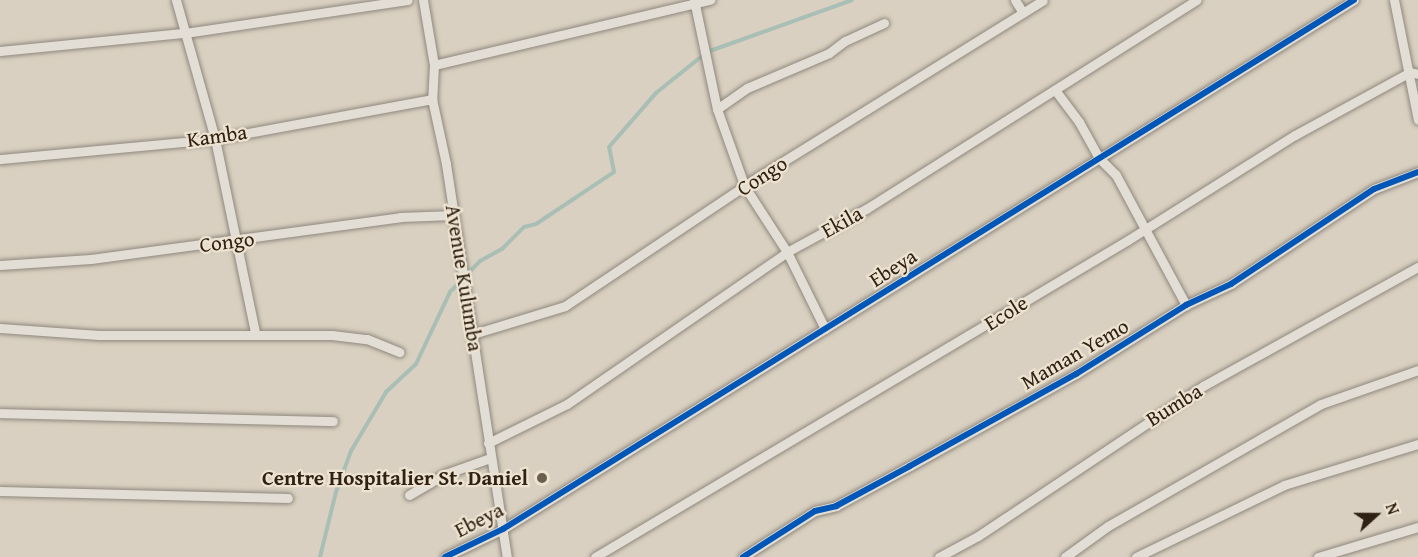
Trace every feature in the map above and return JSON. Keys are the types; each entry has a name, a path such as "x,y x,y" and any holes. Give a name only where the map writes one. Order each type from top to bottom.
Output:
{"street":[{"path":"176,0 215,139 239,241 255,333"},
{"path":"0,51 184,33 408,0"},
{"name":"Avenue Kulumba","path":"423,0 434,65 432,99 454,215 507,557"},
{"path":"434,65 710,0"},
{"path":"1015,0 1023,13"},
{"name":"Congo","path":"473,334 565,306 745,187 1043,0"},
{"name":"Ekila","path":"488,443 567,404 787,252 866,209 1196,0"},
{"name":"Ebeya","path":"445,557 503,529 1354,0"},
{"path":"1394,0 1414,73 1418,120"},
{"path":"694,2 717,109 745,187 787,252 825,329"},
{"path":"717,109 747,88 830,53 845,41 884,23"},
{"name":"Ecole","path":"595,557 1145,230 1295,135 1414,73"},
{"path":"1055,90 1079,122 1099,158 1116,175 1186,305"},
{"name":"Kamba","path":"0,159 215,139 432,99"},
{"name":"Maman Yemo","path":"743,557 815,511 836,506 1076,374 1186,305 1231,284 1374,189 1418,172"},
{"name":"Congo","path":"0,265 239,241 400,218 454,215"},
{"name":"Bumba","path":"939,557 978,536 1203,386 1418,267"},
{"path":"0,328 99,335 255,333 367,339 399,352"},
{"path":"1065,557 1108,526 1321,404 1418,370"},
{"path":"0,413 333,421"},
{"path":"1136,557 1284,485 1418,444"},
{"path":"409,495 445,474 490,458"},
{"path":"0,491 288,498"},
{"path":"1318,557 1418,527"}],"waterway":[{"path":"320,557 336,492 351,451 386,392 416,364 450,292 480,261 502,249 524,227 536,224 614,172 609,147 656,93 707,52 852,0"}],"cycle path":[{"path":"445,557 503,529 1354,0"},
{"path":"743,557 815,511 836,506 910,466 1076,374 1186,305 1231,284 1374,189 1418,172"}],"place":[{"name":"Centre Hospitalier St. Daniel","path":"542,478"}]}
